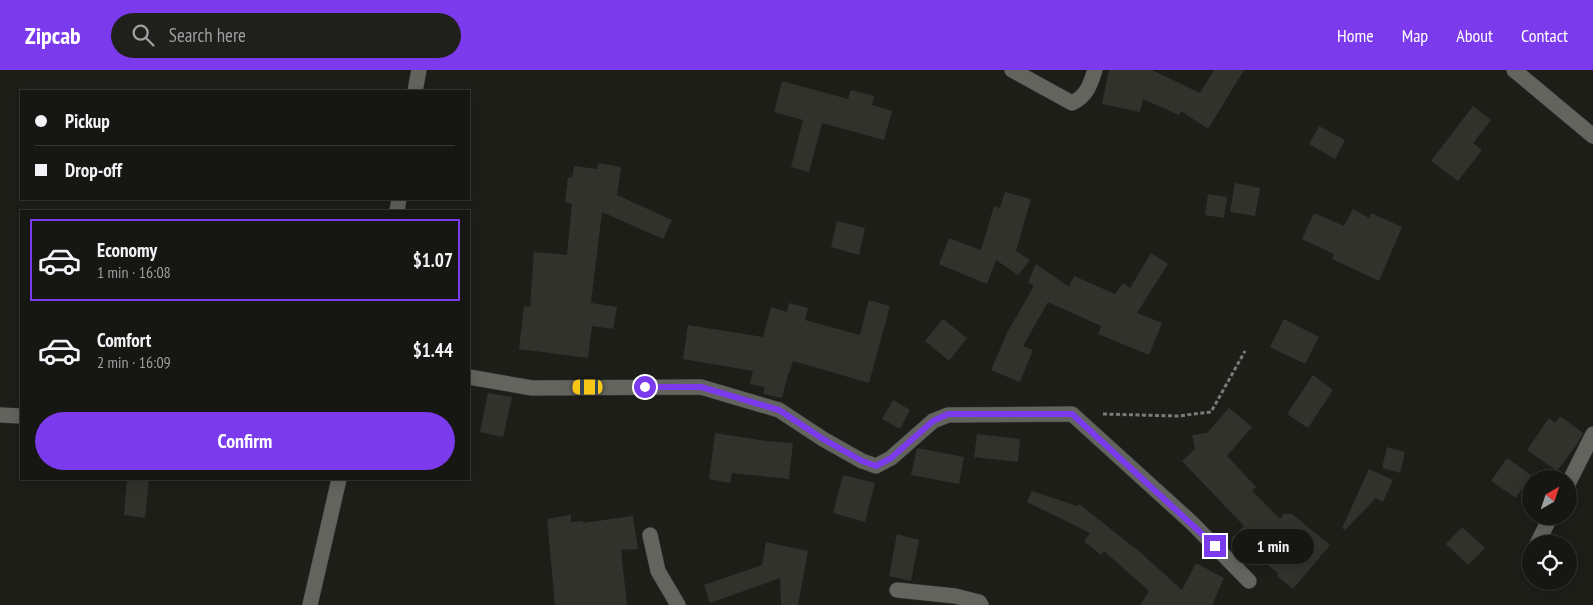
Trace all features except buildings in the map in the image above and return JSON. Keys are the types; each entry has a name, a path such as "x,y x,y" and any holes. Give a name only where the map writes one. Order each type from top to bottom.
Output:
{"street":[{"path":"415,90 418,70"},
{"path":"1012,70 1072,103 1082,98 1088,90 1095,70"},
{"path":"1514,70 1593,136"},
{"path":"470,377 532,388 701,387 779,410 823,439 862,461 876,466 891,458 933,421 948,414 1072,414 1192,523 1249,581"},
{"path":"0,415 20,416"},
{"path":"1575,470 1593,434"},
{"path":"310,605 339,480"},
{"path":"650,535 658,571 678,605"},
{"path":"897,590 955,596 979,602 981,605"}],"path":[{"path":"1072,414 1178,416 1212,412 1245,351"}],"route":[{"path":"645,387 701,387 779,410 823,439 862,461 876,466 891,458 933,421 948,414 1072,414 1215,546"}]}
